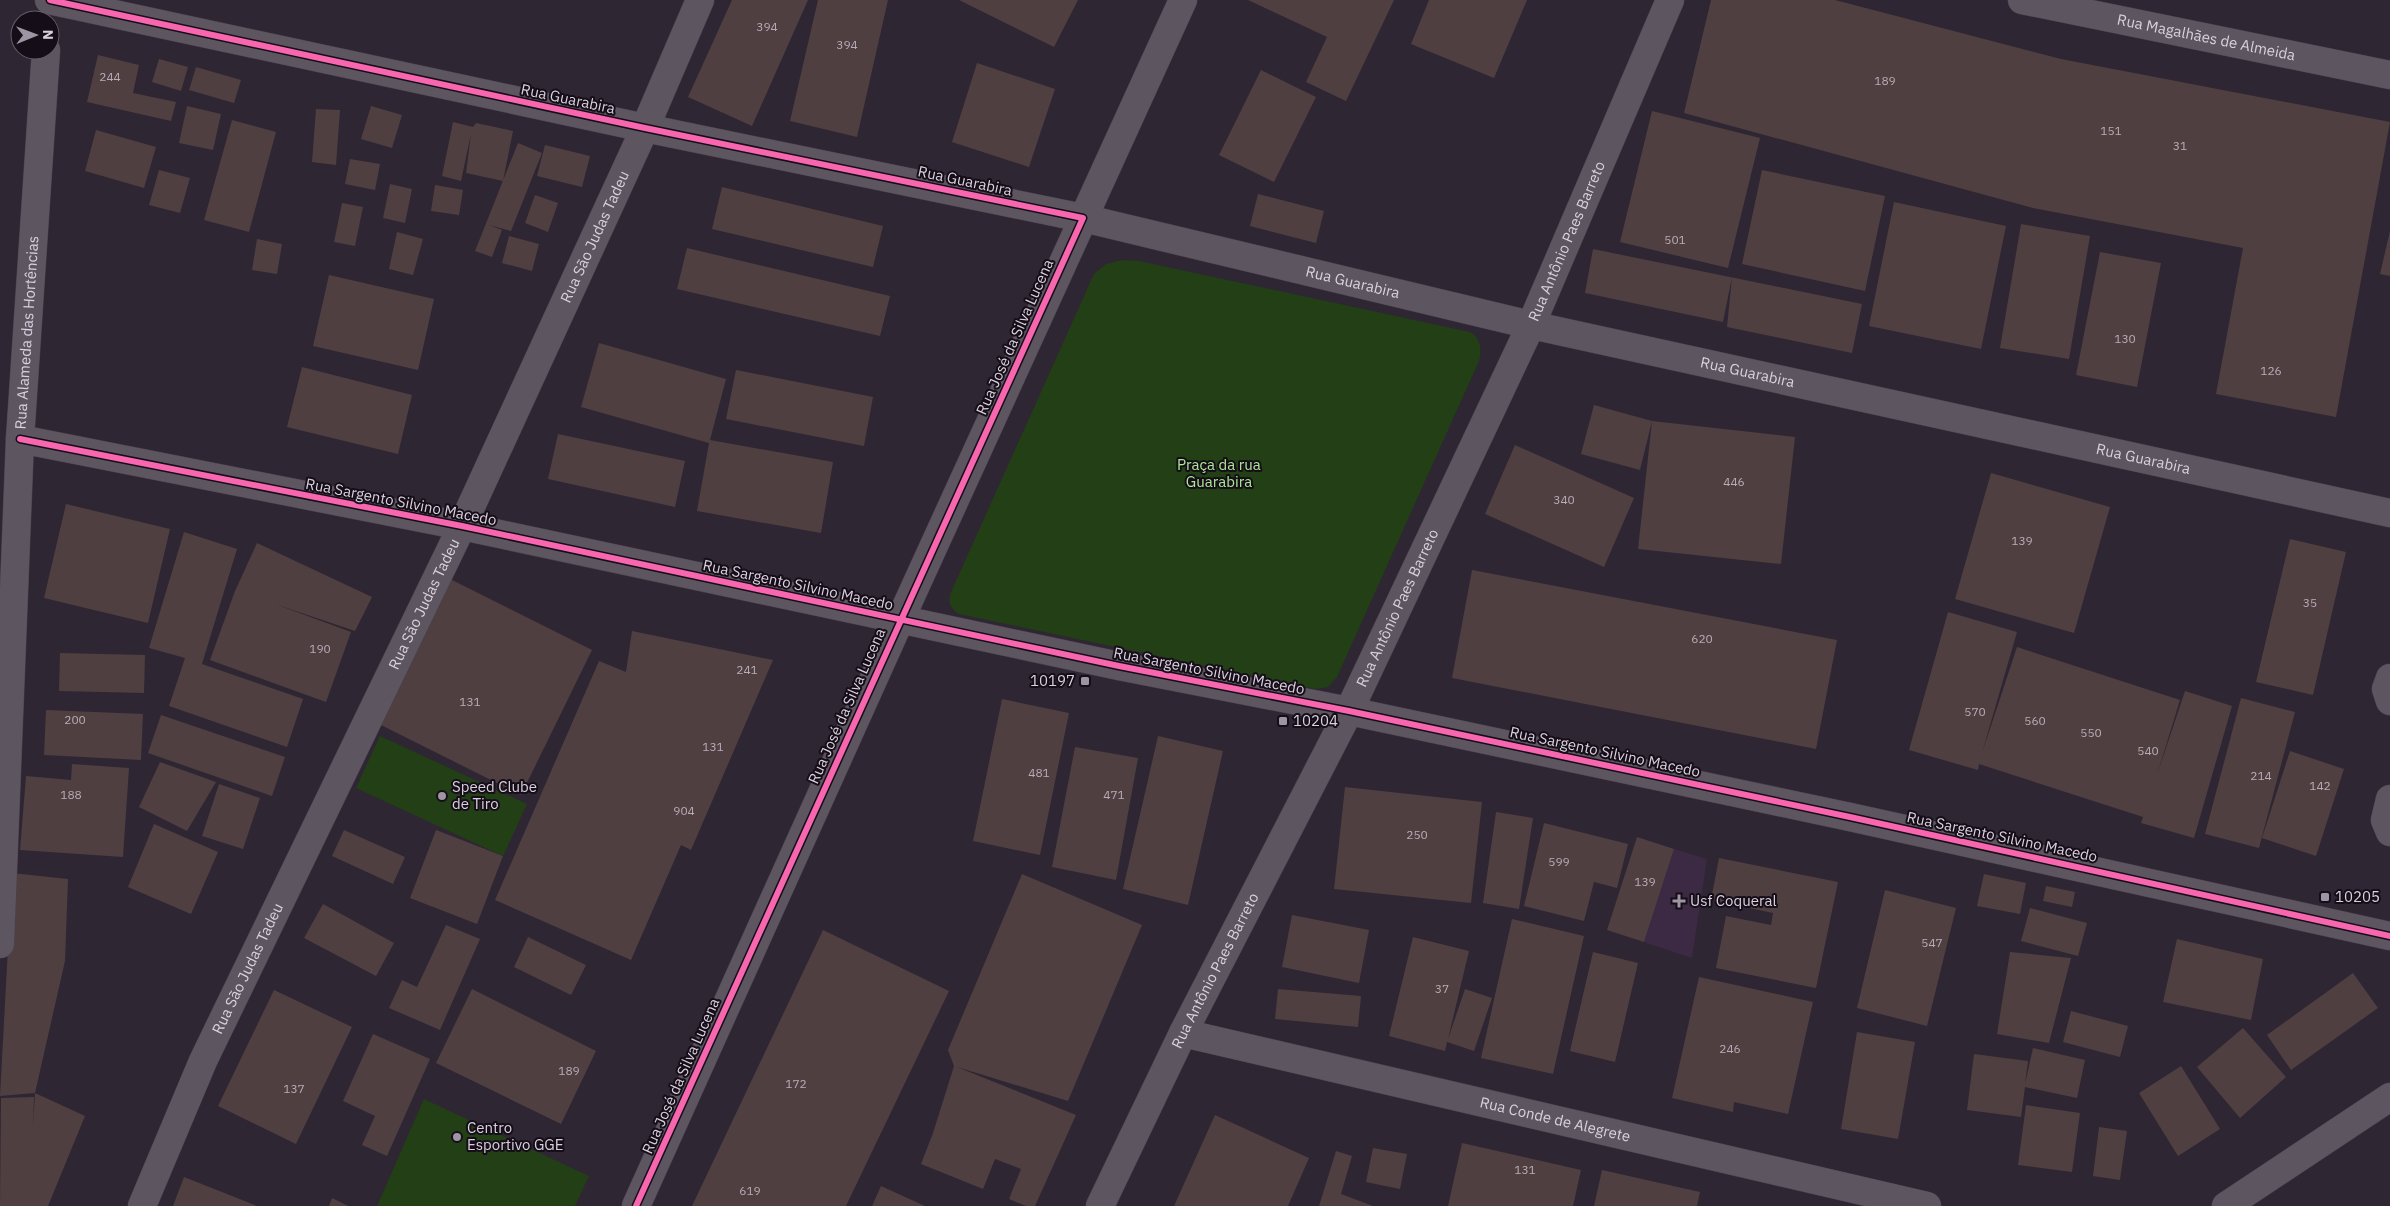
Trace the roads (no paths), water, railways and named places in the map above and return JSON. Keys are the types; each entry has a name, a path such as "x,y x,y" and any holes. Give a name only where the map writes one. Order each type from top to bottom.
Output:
{"street":[{"name":"Rua Guarabira","path":"50,0 645,128 1083,218 1531,325 2390,513"},
{"name":"Rua São Judas Tadeu","path":"142,1206 203,1061 462,526 645,128 700,0"},
{"name":"Rua José da Silva Lucena","path":"636,1206 900,620 1183,0"},
{"name":"Rua Antônio Paes Barreto","path":"1100,1206 1183,1033 1349,712 1531,325 1670,0"},
{"name":"Rua Magalhães de Almeida","path":"2022,0 2390,75"},
{"name":"Rua Alameda das Hortências","path":"0,944 20,439 45,60"},
{"name":"Rua Sargento Silvino Macedo","path":"20,439 462,526 900,620 1840,814 2390,936"},
{"path":"2390,678 2386,689 2390,701"},
{"path":"2390,799 2385,820 2390,832"},
{"name":"Rua Conde de Alegrete","path":"1183,1033 1926,1206"},
{"path":"2226,1206 2390,1097"}],"place":[{"name":"10197","path":"1085,681"},
{"name":"10204","path":"1283,721"},
{"name":"Speed Clube de Tiro","path":"442,796"},
{"name":"10205","path":"2325,897"},
{"name":"Usf Coqueral","path":"1679,901"},
{"name":"Centro Esportivo GGE","path":"457,1137"}],"park label":[{"name":"Praça da rua Guarabira","path":"1219,474"}]}
